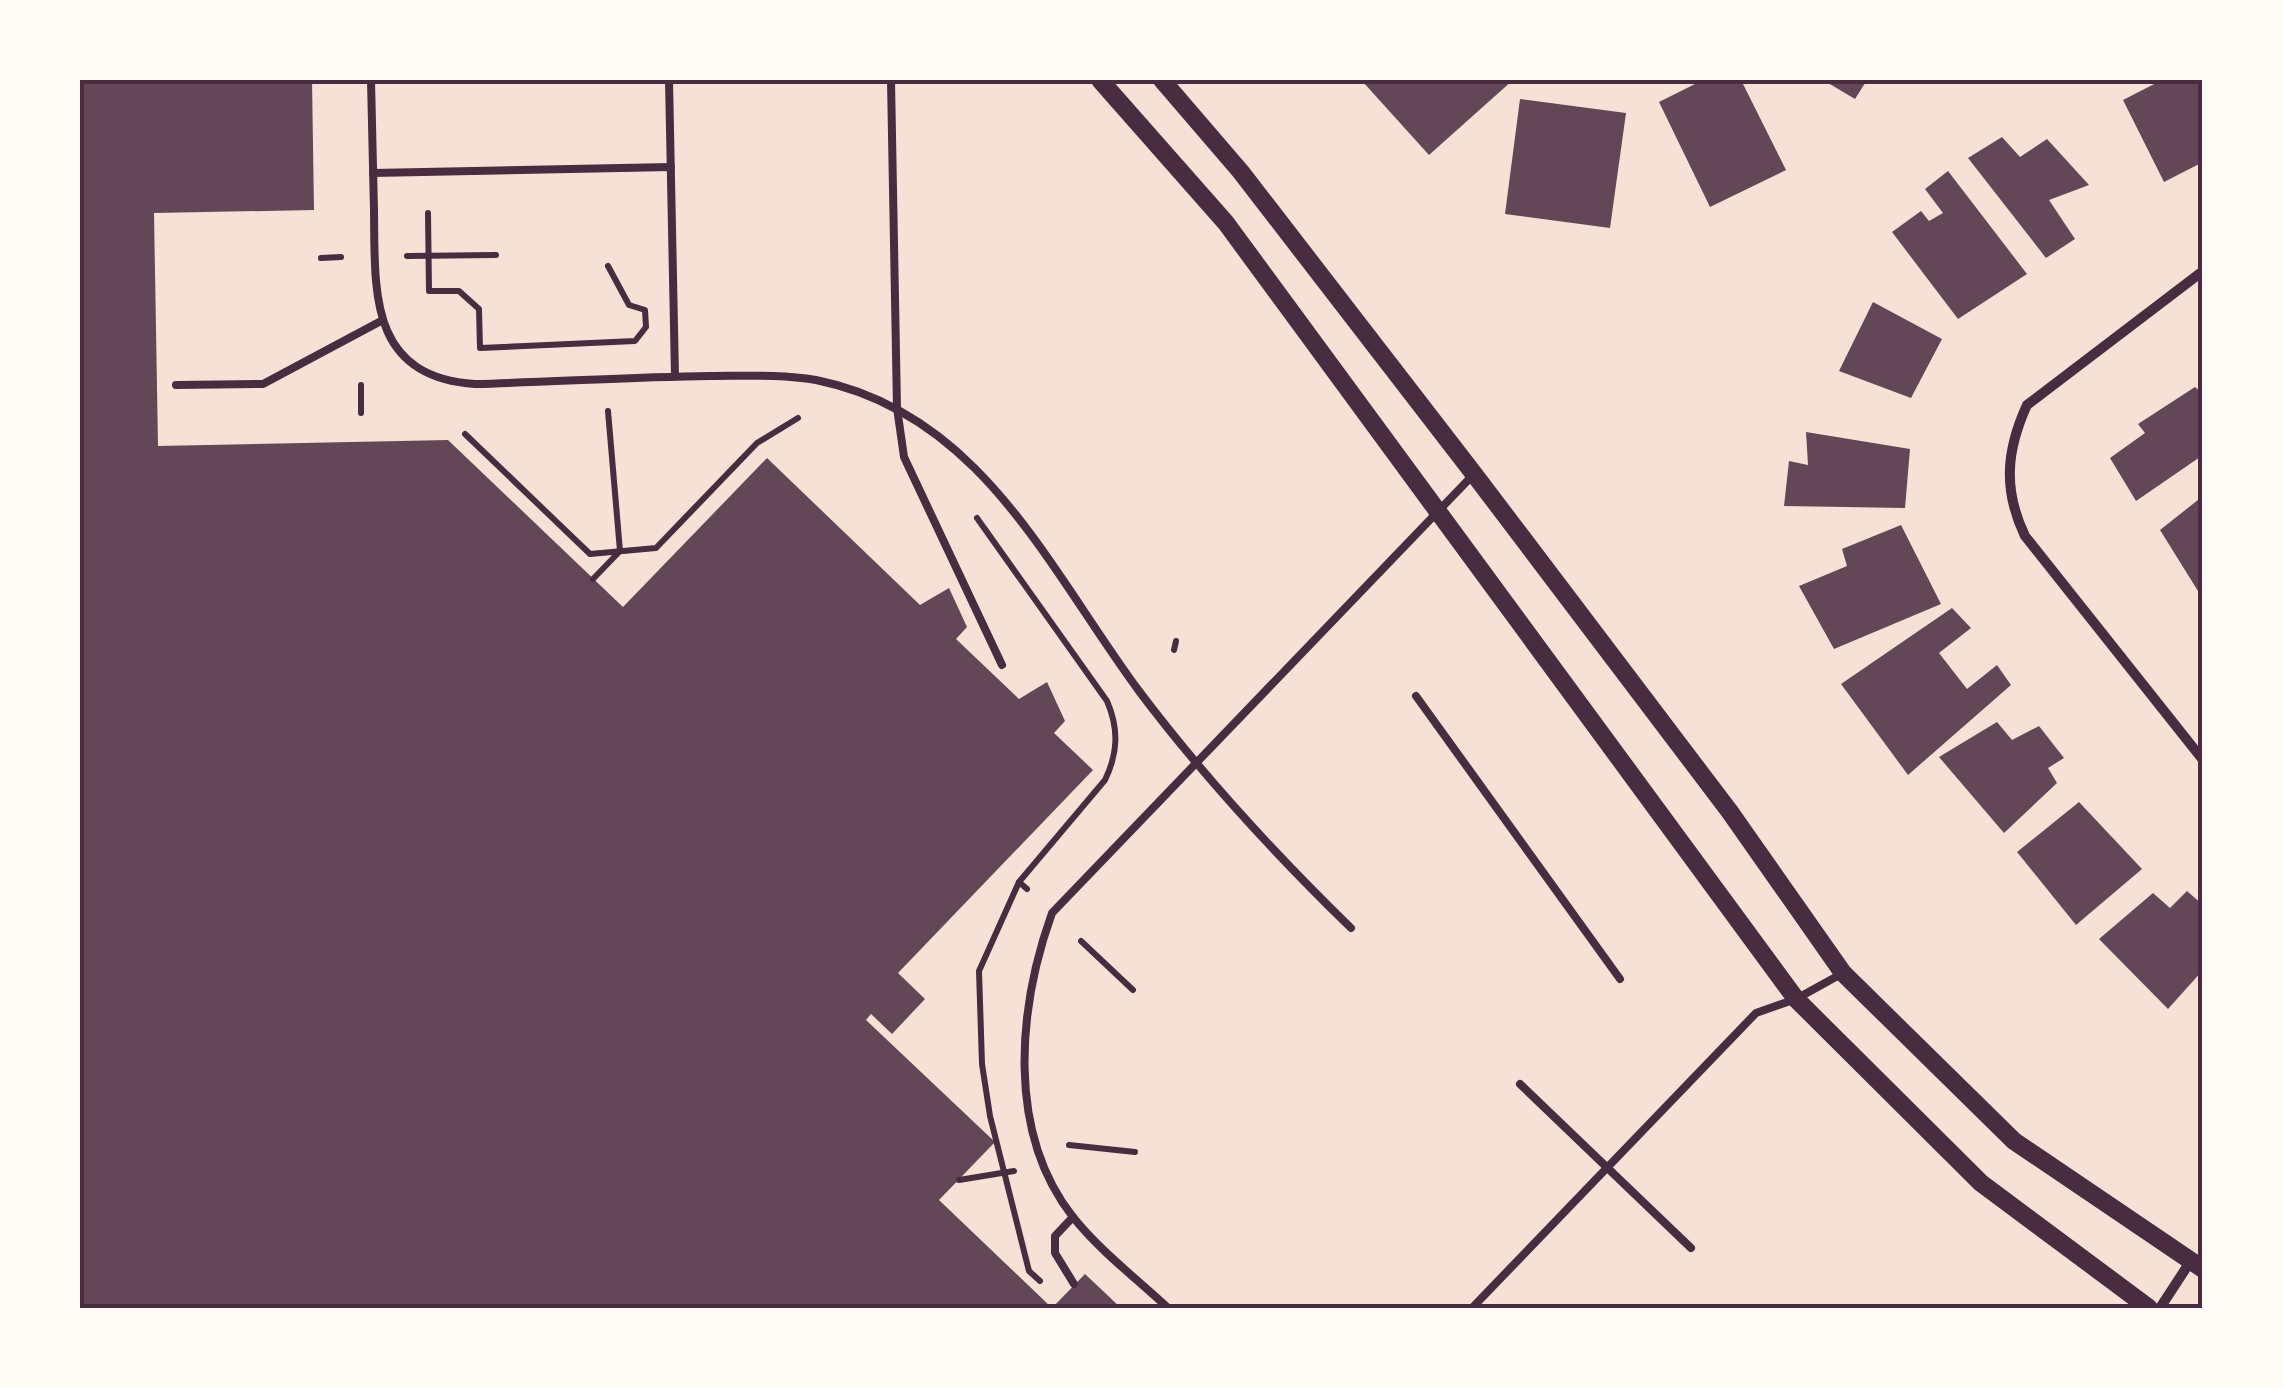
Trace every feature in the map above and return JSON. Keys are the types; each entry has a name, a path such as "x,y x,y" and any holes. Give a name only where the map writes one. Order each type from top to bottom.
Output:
{"street":[{"path":"1100,80 1226,223 1796,998 1981,1182 2149,1308"},
{"path":"1162,80 1241,172 1474,474 1730,812 1843,973 2014,1140 2196,1266 2160,1308"},
{"path":"2203,271 2028,405 2014,435 2009,470 2009,503 2025,536 2203,760"}],"lane":[{"path":"371,80 375,298 381,321 406,359 427,374 454,383 782,376 859,392 898,408 951,442 987,476 1140,692 1268,848 1352,928"},
{"path":"669,80 675,376"},
{"path":"891,80 898,408 904,457 1002,665"},
{"path":"373,172 670,167"},
{"path":"176,385 263,384 381,321"},
{"path":"1168,1308 1073,1217 1042,1158 1028,1098 1024,1052 1036,958 1052,914 1474,474"},
{"path":"1416,696 1620,979"},
{"path":"1472,1308 1756,1012 1796,998 1843,973"},
{"path":"1520,1084 1690,1248"},
{"path":"1073,1217 1055,1236 1055,1254 1074,1284"}],"path":[{"path":"428,213 429,292 460,291 479,310 480,348 635,341 646,328 645,310 629,305 608,266"},
{"path":"407,256 496,255"},
{"path":"321,258 341,257"},
{"path":"361,384 362,413"},
{"path":"593,579 620,551 608,411"},
{"path":"466,434 590,554 656,548 758,443 798,418"},
{"path":"1113,716 1122,714"},
{"path":"1019,882 1027,889"},
{"path":"1081,941 1132,990"},
{"path":"1070,1146 1135,1152"},
{"path":"959,1180 1014,1171"}],"building":[{"path":"80,80 312,80 314,210 154,213 158,446 448,440 623,607 767,458 920,605 949,588 967,627 956,639 1019,699 1047,682 1065,721 1054,733 1093,770 898,973 925,999 892,1034 871,1014 866,1020 995,1142 939,1200 1052,1308 80,1308"},
{"path":"1513,80 1429,155 1363,82"},
{"path":"1703,80 1741,80 1786,170 1710,207 1659,102"},
{"path":"1823,80 1867,80 1855,99"},
{"path":"2162,80 2203,80 2203,162 2164,182 2123,100"},
{"path":"1520,99 1626,113 1610,228 1505,214"},
{"path":"2002,137 2020,157 2047,139 2089,185 2049,200 2075,239 2046,258 1968,158"},
{"path":"1948,171 2027,274 1958,319 1892,232 1921,211 1929,221 1943,213 1925,189"},
{"path":"1873,302 1942,339 1911,398 1839,371"},
{"path":"2195,387 2203,394 2203,455 2136,501 2110,458 2145,433 2138,424"},
{"path":"1806,432 1910,449 1905,508 1784,506 1789,461 1808,465"},
{"path":"2203,496 2203,599 2160,530"},
{"path":"1901,525 1941,604 1834,649 1799,586 1847,566 1842,549"},
{"path":"1952,608 1971,628 1939,653 1967,689 1997,665 2011,685 1908,775 1841,684"},
{"path":"1997,722 2012,740 2039,726 2064,758 2048,768 2057,783 2004,833 1939,757"},
{"path":"2079,802 2142,869 2076,925 2017,852"},
{"path":"2187,891 2203,905 2203,970 2168,1009 2099,939 2153,893 2170,908"},
{"path":"1085,1274 1121,1308 1052,1308"}]}
